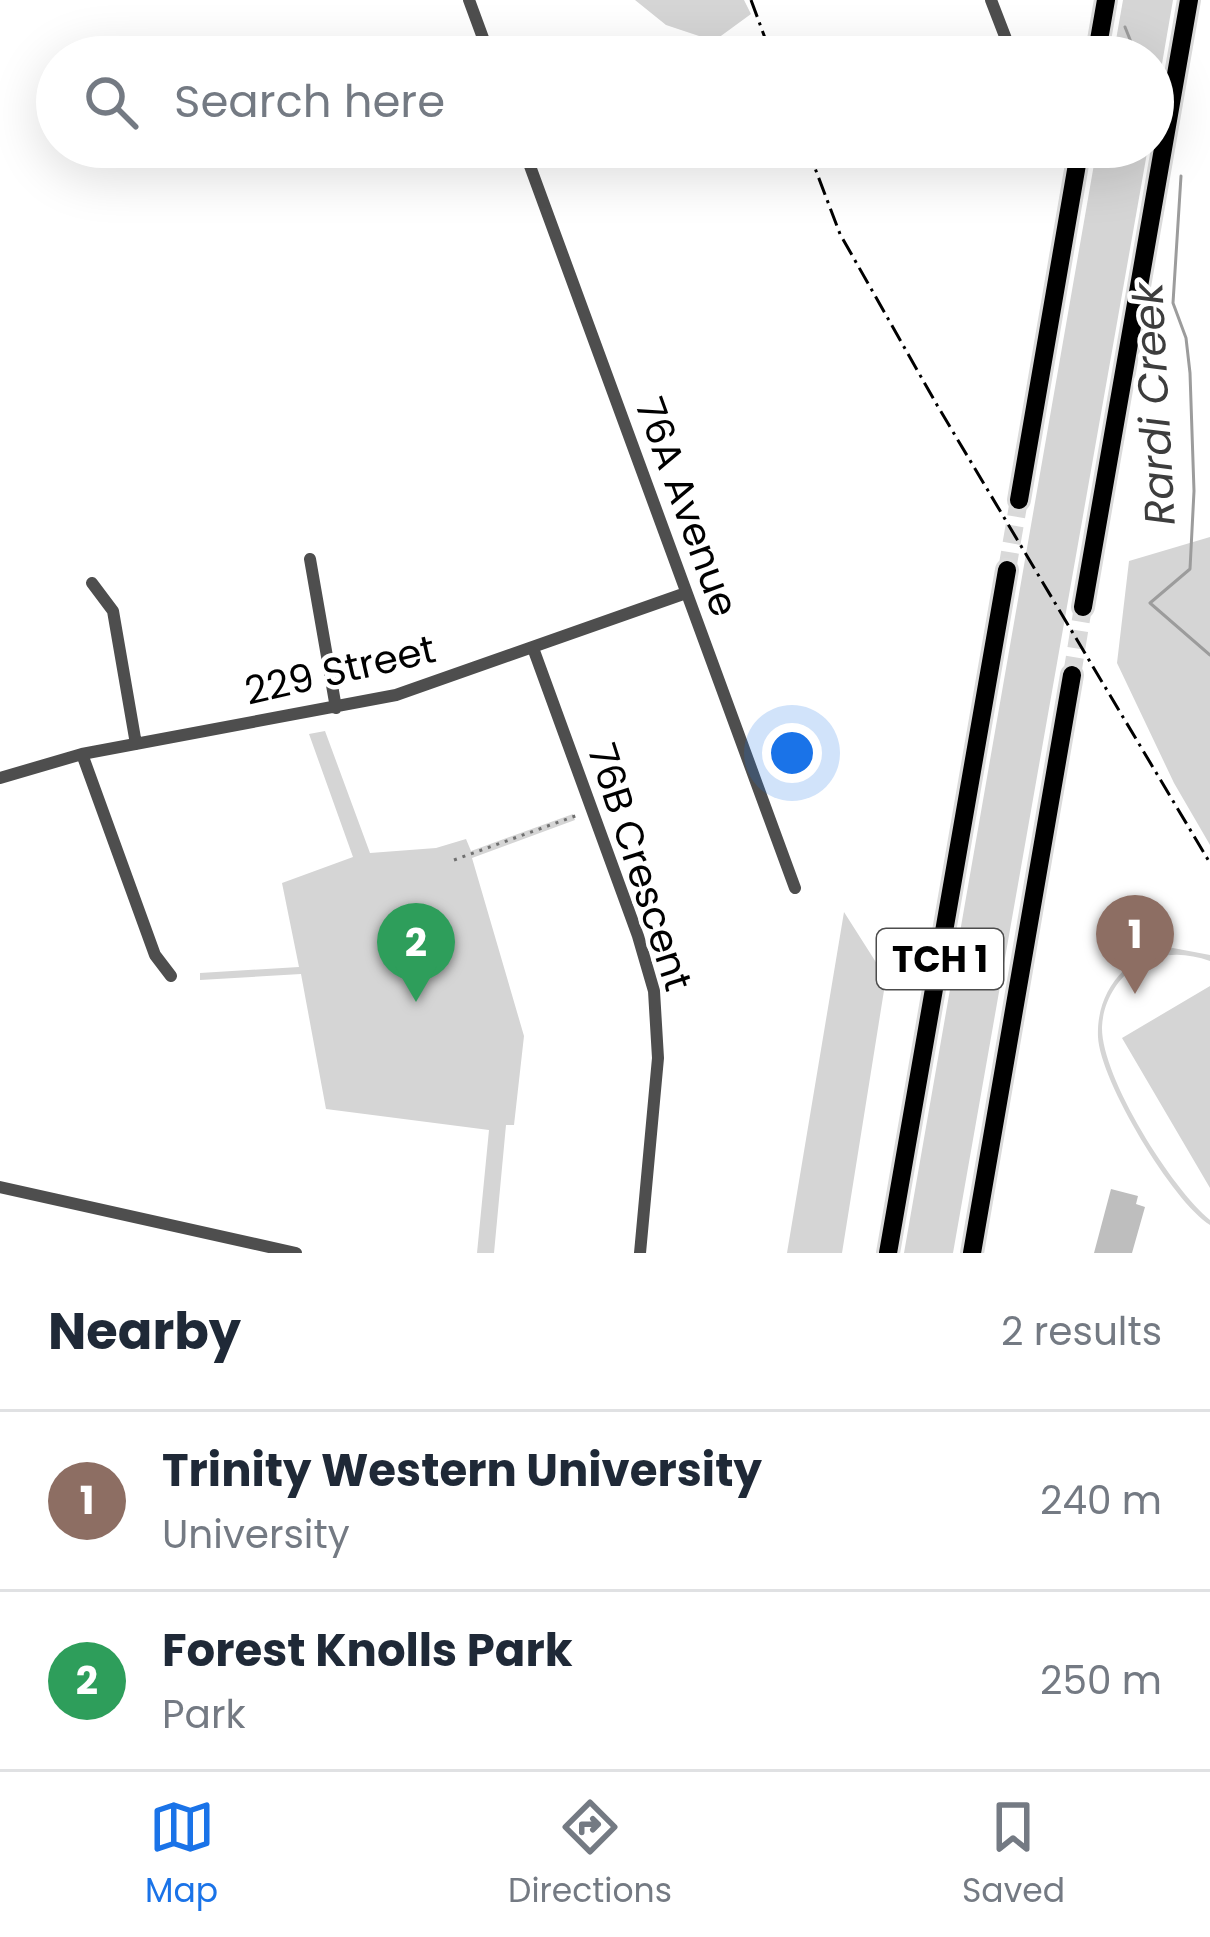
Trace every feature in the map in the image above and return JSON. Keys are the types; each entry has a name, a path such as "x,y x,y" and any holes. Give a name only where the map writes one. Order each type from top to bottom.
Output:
{"highway":[{"path":"1096,36 1097,0"},
{"path":"1099,36 1106,0"},
{"path":"1174,85 1189,0"},
{"path":"1174,104 1200,0"},
{"path":"1019,500 1076,168"},
{"path":"1084,607 1160,168"},
{"name":"TCH 1","path":"888,1253 1007,570"},
{"name":"TCH 1","path":"972,1253 1072,675"}],"street":[{"path":"469,0 482,36"},
{"path":"991,0 1004,36"},
{"name":"76A Avenue","path":"531,168 795,888"},
{"path":"310,560 336,709"},
{"path":"92,583 113,611 136,744"},
{"name":"229 Street","path":"0,778 42,762 396,695 686,593"},
{"name":"76B Crescent","path":"533,648 646,962 658,1016 640,1253"},
{"path":"82,754 154,955 171,976"},
{"path":"0,1187 296,1253"}],"path":[{"path":"454,860 592,810"}],"shaded area":[{"path":"635,0 744,0 751,14 721,36 699,36 666,25"},
{"path":"1123,0 1173,0 1167,36 1117,36"},
{"path":"1093,168 1144,168 953,1253 904,1253"},
{"path":"1210,537 1210,845 1174,783 1117,663 1129,561"},
{"path":"325,731 370,853 436,848 466,839 471,851 573,814 575,820 472,858 524,1036 514,1125 506,1125 494,1253 477,1253 489,1130 326,1109 301,974 200,980 200,973 299,967 282,883 353,857 309,734"},
{"path":"844,912 886,978 842,1253 787,1253"},
{"path":"1173,948 1210,955 1210,961 1164,956 1130,970 1108,1000 1102,1027 1113,1074 1141,1131 1210,1225 1177,1192 1141,1139 1111,1082 1098,1037 1102,1004 1118,977 1142,958"},
{"path":"1210,986 1210,1188 1122,1038"}],"building":[{"path":"1111,1189 1138,1196 1136,1204 1145,1207 1132,1253 1094,1253"}],"waterway":[{"path":"1125,27 1129,36"},
{"name":"Rardi Creek","path":"1181,176 1173,303 1186,338 1190,373 1194,491 1190,569 1150,603 1210,655"}],"tunnel":[{"path":"1007,570 1019,500"},
{"path":"1072,675 1083,607"}],"railway":[{"path":"751,0 764,36"},
{"path":"815,168 840,234 937,405 1210,863"}],"place":[{"name":"Trinity Western University","path":"1135,994"},
{"name":"Forest Knolls Park","path":"416,1002"}]}
